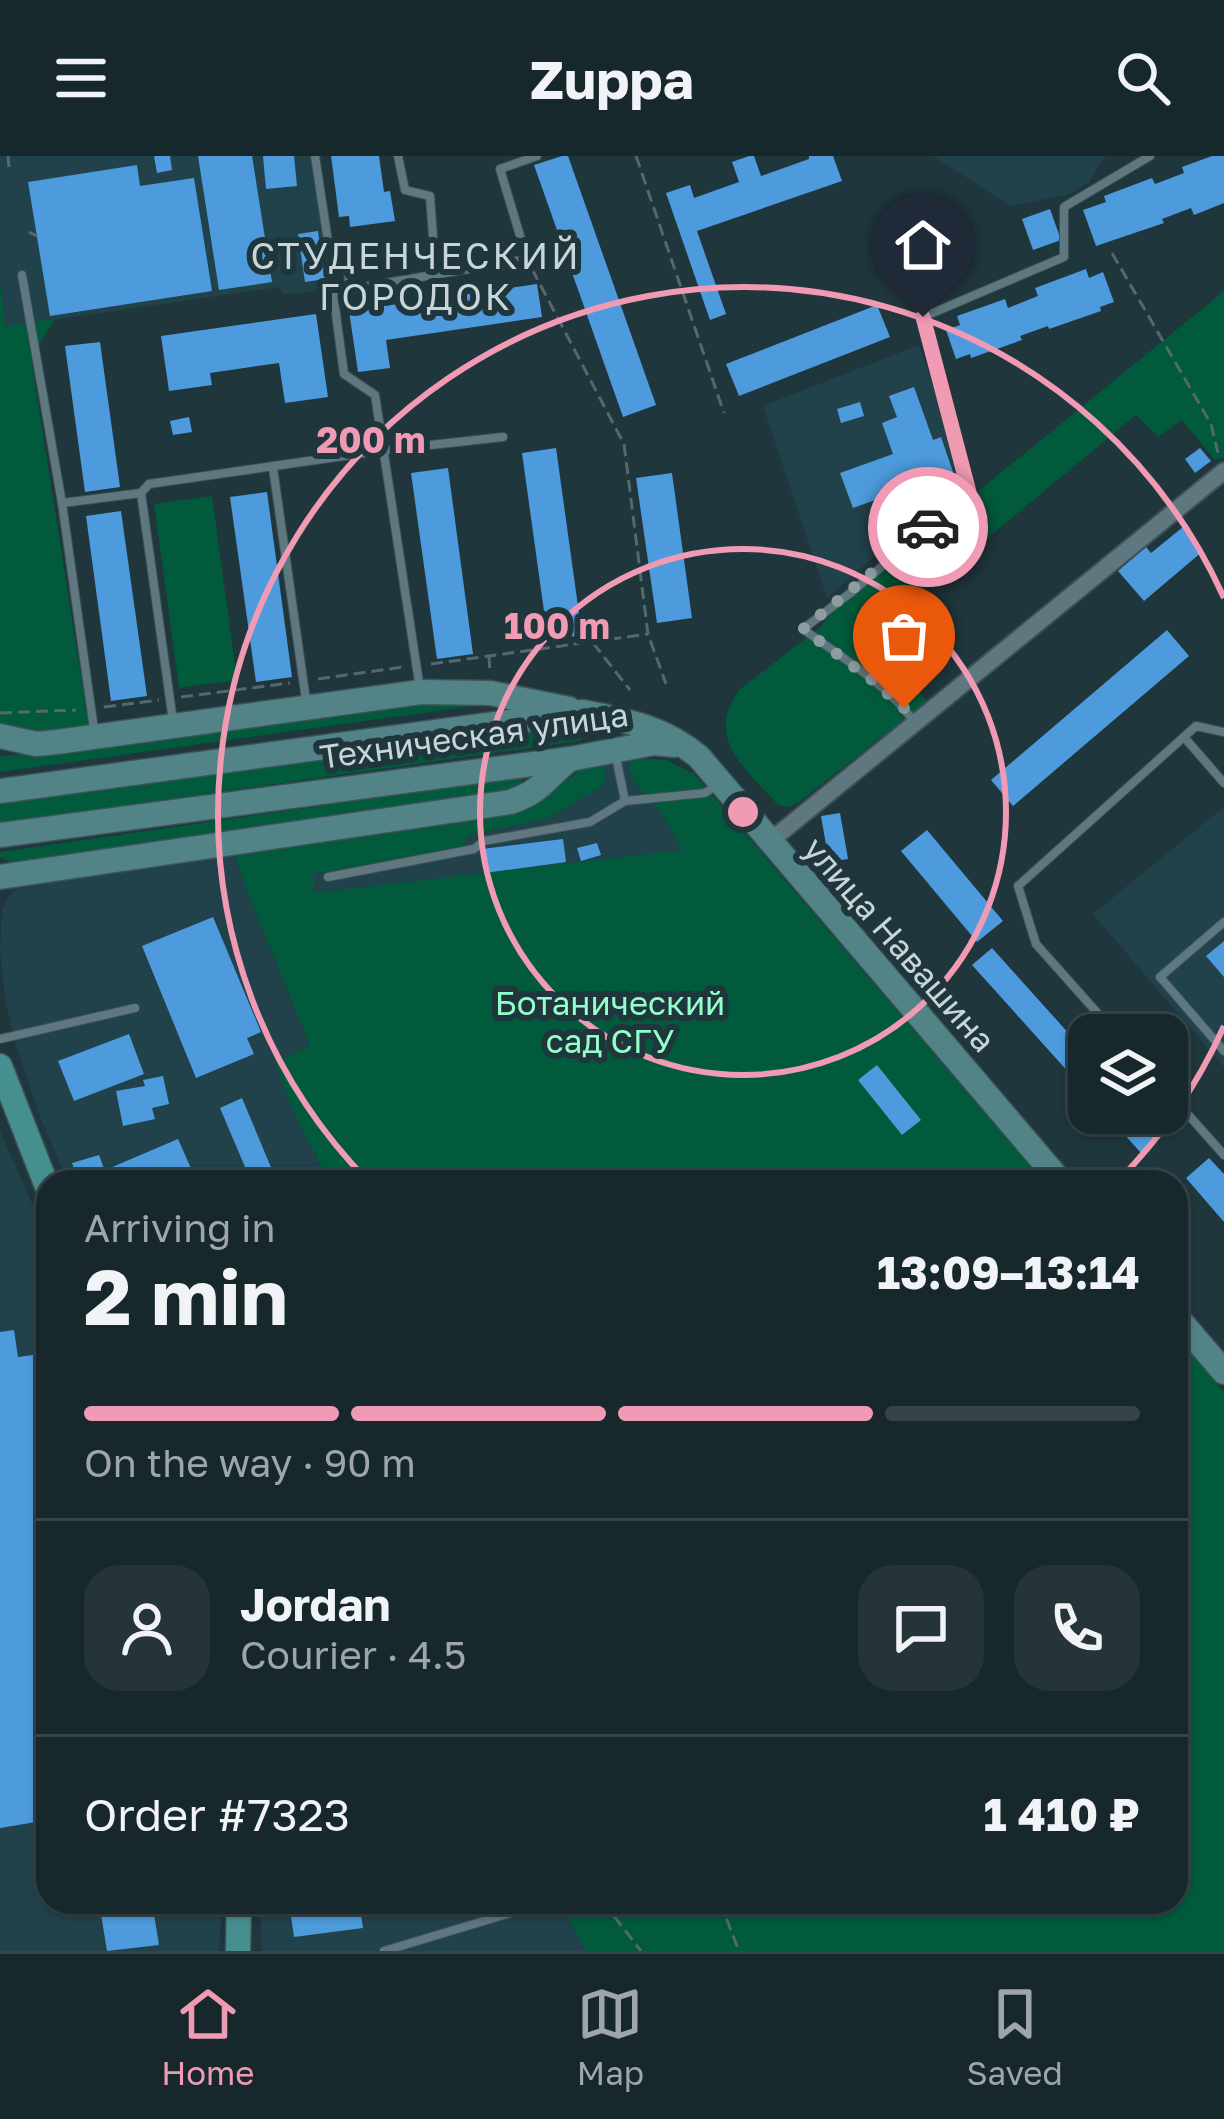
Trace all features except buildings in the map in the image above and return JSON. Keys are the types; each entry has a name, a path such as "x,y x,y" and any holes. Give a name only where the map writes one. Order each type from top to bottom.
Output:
{"main road":[{"path":"0,736 36,744 421,692 490,694 587,713"},
{"name":"Техническая улица","path":"0,791 587,713 649,726 689,748"},
{"name":"Техническая улица","path":"0,835 654,743 689,748"},
{"name":"улица Навашина","path":"689,748 1050,1170"},
{"path":"0,878 510,802 536,793 553,772 580,757"},
{"path":"0,1066 41,1170"},
{"path":"1188,1330 1224,1372"},
{"path":"238,1951 239,1914"}],"street":[{"path":"769,842 1221,480"},
{"path":"580,757 602,748 608,735 605,723 587,713"}],"lane":[{"path":"315,156 329,248 348,265 350,289"},
{"path":"348,265 434,250 430,196 405,190 398,156"},
{"path":"421,692 375,395 344,374 333,292 527,259 500,169 537,156"},
{"path":"915,722 871,679 803,629 969,492 923,317 1064,257 1064,207 1150,156"},
{"path":"22,274 96,737"},
{"path":"62,503 142,493 149,484 502,436"},
{"path":"274,468 307,708"},
{"path":"142,493 174,726"},
{"path":"1098,1014 1036,944 1018,886 1196,726 1224,731"},
{"path":"1184,737 1224,783"},
{"path":"615,749 625,801"},
{"path":"328,877 590,822 625,801 705,793 721,782"},
{"path":"1224,922 1160,977 1224,1051"},
{"path":"0,1039 135,1008"},
{"path":"1188,1115 1224,1155"},
{"path":"384,1951 507,1914"}],"path":[{"path":"8,156 9,167"},
{"path":"636,156 724,413"},
{"path":"29,232 37,236"},
{"path":"1112,253 1211,424 1221,480"},
{"path":"527,259 624,444 649,634 666,684"},
{"path":"0,713 92,709 649,634"},
{"path":"592,642 630,689"},
{"path":"612,1914 641,1951"},
{"path":"725,1914 740,1951"}],"shaded area":[{"path":"0,156 318,156 338,288 283,295 279,287 5,327"},
{"path":"933,156 1105,156 1089,182 1070,194 1011,206"},
{"path":"919,345 964,477 827,598 763,406"},
{"path":"628,757 631,778 665,818 683,850 314,894 313,874 464,847 466,836 548,818 600,788 606,780 604,759"},
{"path":"1224,807 1224,1067 1188,1025 1188,1014 1179,1014 1093,914"},
{"path":"233,850 310,1047 275,1062 322,1170 63,1170 39,1114 6,1004 0,950 2,909 24,884"},
{"path":"0,1131 36,1213 36,1914 221,1914 219,1951 0,1951"},
{"path":"260,1914 566,1914 586,1951 262,1951"}],"green space":[{"path":"0,279 5,326 55,319 31,358 89,727 38,737 0,725"},
{"path":"1224,291 1224,457 1215,460 1182,420 1158,437 1136,415 868,637 927,701 799,802 778,805 742,765 727,738 730,707 740,689"},
{"path":"212,496 237,680 179,688 154,504"},
{"path":"420,698 475,699 480,705 0,772 0,757 5,756"},
{"path":"579,723 588,733 579,741 0,823 0,803"},
{"name":"Ботанический сад СГУ","path":"628,757 666,760 694,774 1034,1170 323,1170 275,1062 310,1046 233,850 516,810 539,802 588,764 604,759 606,781 600,788 548,818 467,836 464,847 314,874 314,893 682,850 665,818 631,778"},
{"path":"523,777 520,786 504,792 12,863 0,857 0,852"},
{"path":"1188,1350 1224,1392 1224,1951 586,1951 566,1914 1188,1914"}],"way so far":[{"path":"904,708 803,629 928,527"}],"district":[{"name":"СТУДЕНЧЕСКИЙ ГОРОДОК","path":"416,276"}],"route":[{"path":"923,317 969,492 928,527"}]}
